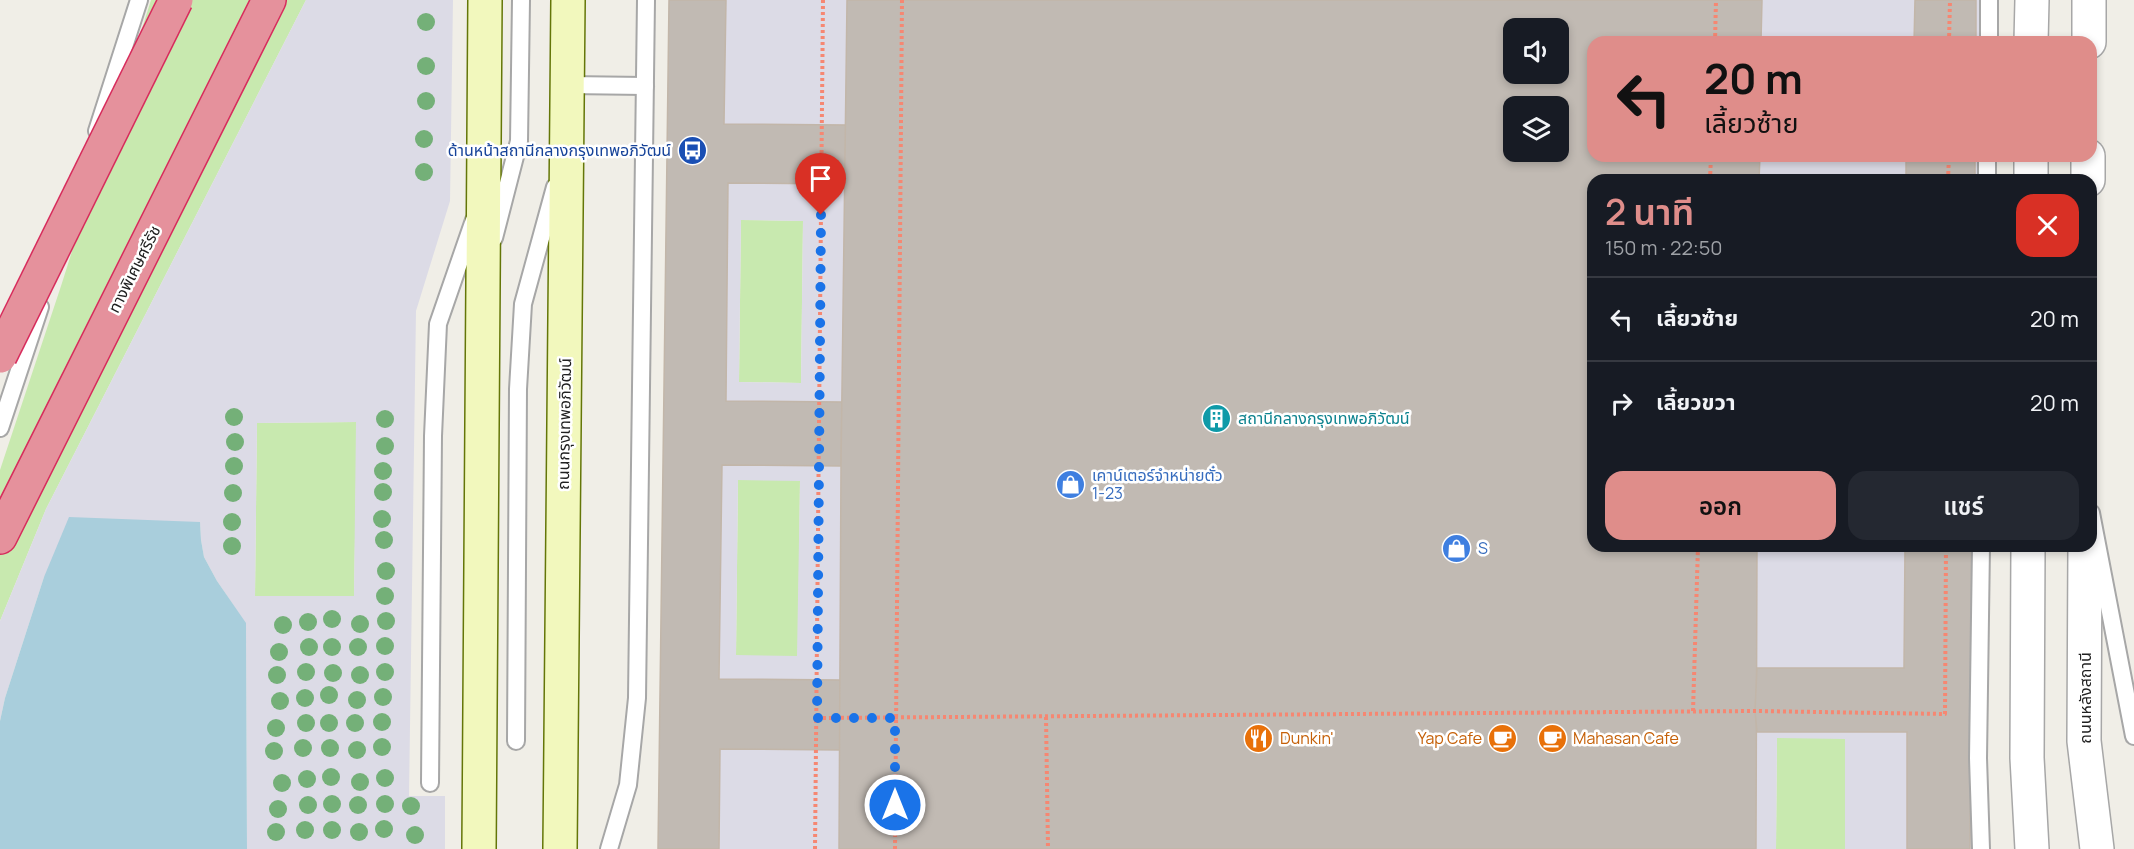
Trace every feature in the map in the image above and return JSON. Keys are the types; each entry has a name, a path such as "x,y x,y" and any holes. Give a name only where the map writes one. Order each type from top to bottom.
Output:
{"highway":[{"path":"0,356 176,0"},
{"name":"ทางพิเศษศรีรัช","path":"0,537 269,0"}],"street":[{"path":"479,849 485,0"},
{"name":"ถนนกรุงเทพอภิวัฒน์","path":"560,849 568,0"},
{"path":"2031,36 2032,0"},
{"path":"2089,0 2089,36"},
{"path":"2028,552 2027,758 2032,849"},
{"name":"ถนนหลังสถานี","path":"2085,552 2084,741 2097,849"}],"lane":[{"path":"0,428 139,0"},
{"path":"483,282 519,141 521,0"},
{"path":"609,849 628,785 637,698 646,0"},
{"path":"1989,0 1989,36"},
{"path":"568,85 645,86"},
{"path":"516,741 518,388 523,304 567,146"},
{"path":"430,783 433,436 438,324 484,191"},
{"path":"2097,544 2134,736"},
{"path":"1981,552 1978,758 1982,849"}],"path":[{"path":"815,849 823,0"},
{"path":"895,849 902,0"},
{"path":"1715,36 1716,0"},
{"path":"1949,36 1950,0"},
{"path":"1693,711 1698,552"},
{"path":"817,718 1693,711 1945,714 1946,552"},
{"path":"1046,717 1048,849"}],"green space":[{"path":"151,0 306,0 46,509 0,621 0,470 62,283"},
{"path":"741,220 803,221 801,383 739,382"},
{"path":"357,422 354,596 255,596 257,423"},
{"path":"738,480 800,480 798,656 736,656"},
{"path":"1777,738 1845,738 1845,849 1776,849"}],"shaded area":[{"path":"306,0 453,0 450,201 416,311 409,796 445,796 445,849 247,849 246,624 204,557 200,523 44,577 5,698 0,721 0,621 46,509","holes":["356,422 354,596 255,596 257,423"]},
{"path":"674,0 847,0 839,849 660,849","holes":["741,220 803,221 801,383 739,382","738,480 800,481 797,656 736,655"]},
{"path":"1762,0 1982,0 1982,36 1761,36"},
{"path":"1760,162 1982,162 1982,174 1759,174"},
{"path":"1757,552 1980,552 1978,849 1845,849 1845,739 1777,738 1776,849 1756,849"}],"water":[{"path":"69,517 200,522 204,557 217,581 246,623 247,849 0,849 0,721 5,698 44,577"}],"building":[{"path":"669,0 726,0 724,124 846,125 845,184 728,183 726,401 842,402 841,466 722,465 719,679 841,680 841,718 840,750 720,749 719,849 658,849"},
{"name":"สถานีกลางกรุงเทพอภิวัฒน์","path":"847,0 1762,0 1761,36 1587,36 1587,162 1760,162 1759,174 1587,174 1587,552 1757,552 1756,849 839,849"},
{"path":"1915,0 1976,0 1976,36 1914,36"},
{"path":"1906,162 1975,162 1975,174 1906,174"},
{"path":"1905,552 1972,552 1970,849 1907,849 1907,732 1757,732 1755,711 1757,668 1904,668"}],"place":[{"name":"ด้านหน้าสถานีกลางกรุงเทพอภิวัฒน์","path":"692,150"},
{"name":"สถานีกลางกรุงเทพอภิวัฒน์","path":"1217,418"},
{"name":"เคาน์เตอร์จำหน่ายตั๋ว 1-23","path":"1071,484"},
{"name":"S","path":"1457,548"},
{"name":"Dunkin'","path":"1259,738"},
{"name":"Yap Cafe","path":"1503,738"},
{"name":"Mahasan Cafe","path":"1552,738"}],"route":[{"path":"821,215 817,718 895,718 895,805"}]}
